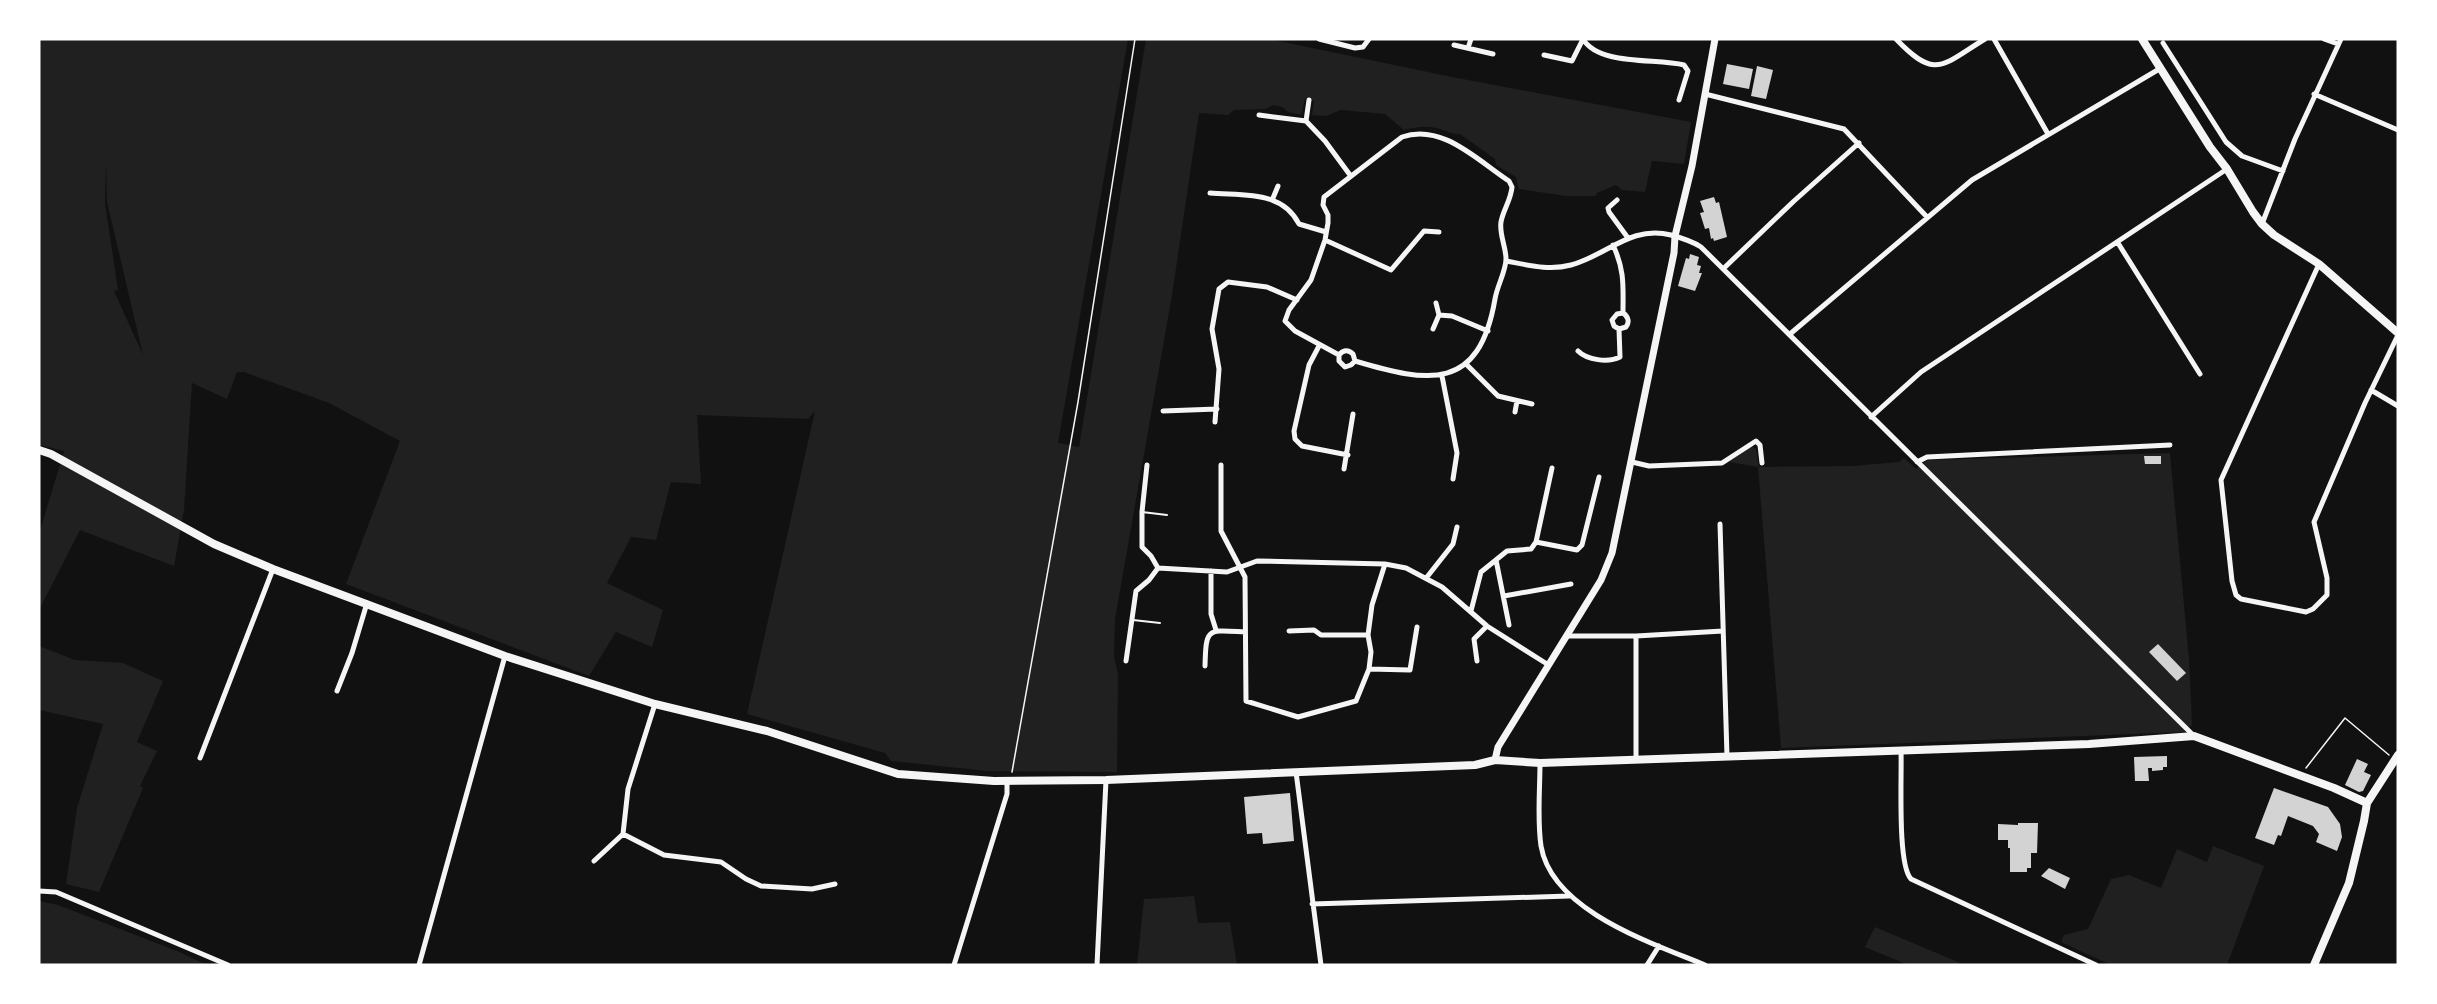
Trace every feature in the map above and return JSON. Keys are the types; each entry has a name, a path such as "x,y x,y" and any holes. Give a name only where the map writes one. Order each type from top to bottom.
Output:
{"main road":[{"path":"2142,39 2262,224 2274,235 2319,264 2398,334"},
{"path":"39,450 51,454 214,544 273,569 505,656 655,704 767,730 898,774 1007,781 1106,780 1475,765 1495,760 1540,763 1901,752 2090,744 2194,736 2367,803"},
{"path":"2314,965 2349,883 2367,803 2396,757"}],"street":[{"path":"1318,39 1355,48 1363,47 1369,39"},
{"path":"1468,48 1471,39"},
{"path":"1495,760 1498,747 1607,568 1632,462 1674,253 1675,236 1692,166 1715,39"},
{"path":"1896,39 1923,64 1934,66 1944,64 1985,39"},
{"path":"1994,39 2048,134"},
{"path":"2262,224 2314,94 2339,42 2324,39"},
{"path":"1544,55 1572,61 1583,40 1597,51 1618,58 1684,65 1688,71 1679,100"},
{"path":"2163,43 2226,142 2242,156 2283,171"},
{"path":"1454,45 1493,54"},
{"path":"1790,334 1972,180 2161,68"},
{"path":"1706,94 1844,129 1927,217"},
{"path":"2314,94 2398,130"},
{"path":"1305,121 1309,100"},
{"path":"1259,115 1305,121 1325,141 1350,175"},
{"path":"1339,355 1295,331 1285,321 1286,316 1311,280 1325,240 1328,215 1323,205 1324,196 1402,137 1415,133 1445,138 1509,181 1512,188 1500,224 1506,261 1497,287 1488,331 1476,353 1466,364 1458,371 1442,376 1392,371 1355,361"},
{"path":"1723,268 1859,143"},
{"path":"1871,417 1920,372 2228,169"},
{"path":"1274,198 1278,186"},
{"path":"1210,193 1274,198 1294,213 1299,224 1326,232"},
{"path":"1617,200 1611,203 1609,212 1628,238"},
{"path":"1325,240 1391,270 1424,231 1439,232"},
{"path":"1506,261 1549,268 1572,264 1628,238 1649,232 1675,236 1701,247 2194,736"},
{"path":"2118,243 2200,374"},
{"path":"1613,245 1620,261 1624,281 1623,313 1628,322 1626,327 1619,329 1614,327 1612,320 1617,314 1623,313"},
{"path":"2319,264 2221,480 2233,590 2241,598 2306,612 2313,609 2327,595 2326,578 2314,522 2371,390 2398,334"},
{"path":"1215,423 1219,369 1212,329 1219,289 1228,282 1267,287 1297,300"},
{"path":"1433,329 1439,315 1436,303"},
{"path":"1439,315 1452,316 1488,331"},
{"path":"1578,351 1584,357 1614,360 1620,357 1619,329"},
{"path":"1319,346 1310,365 1294,431 1295,439 1302,446 1348,455"},
{"path":"1343,351 1348,351 1353,354 1355,361 1352,365 1345,367 1339,361 1339,355 1343,351"},
{"path":"1466,364 1498,396 1532,404"},
{"path":"1442,376 1456,453 1453,479"},
{"path":"2371,390 2398,406"},
{"path":"1515,412 1517,401"},
{"path":"1163,411 1217,409"},
{"path":"1344,469 1353,414"},
{"path":"1632,462 1649,466 1722,463 1756,441 1760,434"},
{"path":"1756,441 1760,446 1762,463"},
{"path":"1917,462 1927,457 2170,445"},
{"path":"1147,465 1142,512 1142,548 1151,556 1158,568"},
{"path":"1221,465 1221,531 1245,576 1246,701 1298,717 1356,701 1369,669 1371,652 1368,635 1372,605 1385,564"},
{"path":"1472,611 1481,572 1507,551 1531,549 1536,542 1552,468"},
{"path":"1536,542 1577,550 1582,545 1599,477"},
{"path":"1720,524 1727,756"},
{"path":"1427,577 1453,544 1456,527"},
{"path":"1158,568 1227,572 1257,561 1385,564 1406,568 1442,586 1487,626 1548,664"},
{"path":"1496,561 1509,625"},
{"path":"1126,662 1136,591 1158,568"},
{"path":"200,758 273,569"},
{"path":"1211,571 1211,614 1216,630"},
{"path":"1504,596 1571,584"},
{"path":"337,691 352,653 367,603"},
{"path":"1477,661 1474,639 1487,626"},
{"path":"1369,669 1410,670 1417,627"},
{"path":"1205,666 1208,635 1216,630 1245,632"},
{"path":"1289,631 1314,630 1321,635 1368,635"},
{"path":"1566,636 1636,636 1723,631"},
{"path":"1636,636 1636,759"},
{"path":"419,965 505,656"},
{"path":"594,861 623,834 628,789 655,704"},
{"path":"1901,752 1903,856 1906,874 1921,884 2096,965"},
{"path":"1540,763 1541,845 1557,879 1569,896 1624,930 1705,965"},
{"path":"1296,771 1321,965"},
{"path":"1097,965 1106,780"},
{"path":"954,965 1007,794 1007,781"},
{"path":"623,834 664,855 721,862 761,886 812,889 835,884"},
{"path":"39,891 56,892 228,965"},
{"path":"1312,903 1569,896"},
{"path":"1647,965 1659,946"}],"lane":[{"path":"1142,512 1167,515"},
{"path":"1133,620 1160,623"}],"path":[{"path":"1007,781 1014,767 1076,414 1135,39"},
{"path":"2300,776 2345,718 2396,757"}],"shaded area":[{"path":"39,39 1128,39 1058,443 1079,447 1146,39 1269,39 1452,77 1691,122 1684,164 1652,161 1645,192 1622,190 1616,185 1597,193 1596,196 1566,196 1519,189 1516,177 1496,165 1495,159 1460,134 1431,127 1404,130 1385,114 1341,110 1326,116 1312,115 1314,101 1305,99 1301,115 1273,105 1266,109 1234,110 1228,115 1199,113 1172,295 1115,619 1114,656 1118,674 1117,772 988,771 891,761 885,753 747,714 815,411 808,419 697,415 701,484 671,482 656,540 631,537 607,583 663,610 652,647 616,632 589,676 346,584 400,441 329,403 244,372 237,372 227,399 192,383 184,510 174,566 80,530 39,610 39,534 64,451 39,445","holes":["106,163 107,202 143,355 114,291 118,290 105,203"]},
{"path":"1751,446 1756,449 1759,467 1852,466 1899,462 1904,458 1916,469 1928,460 2170,453 2189,659 2192,725 2183,732 1781,748 1758,467 1729,462"},
{"path":"39,646 75,660 123,663 163,681 137,742 157,751 140,786 143,788 99,892 66,884 77,808 103,724 39,710"},
{"path":"2213,846 2264,866 2227,965 2111,965 2061,942 2064,935 2088,929 2111,879 2129,875 2161,888 2177,849 2207,862"},
{"path":"1194,896 1198,923 1230,922 1237,965 1137,965 1144,899"},
{"path":"39,901 58,905 207,965 39,965"},
{"path":"1875,927 1965,965 1908,965 1865,947"}],"building":[{"path":"1727,64 1753,69 1749,89 1723,84"},
{"path":"1757,66 1773,70 1766,99 1751,96"},
{"path":"1714,197 1716,203 1719,202 1727,237 1714,241 1713,238 1711,239 1709,228 1705,229 1700,213 1704,212 1700,201"},
{"path":"1690,254 1699,257 1697,265 1701,266 1699,273 1702,273 1695,291 1678,286 1686,258 1689,259"},
{"path":"2144,456 2161,456 2161,464 2145,464"},
{"path":"2158,644 2186,673 2177,681 2149,652"},
{"path":"2167,756 2167,767 2163,767 2163,770 2152,771 2152,768 2148,768 2149,781 2135,781 2134,757"},
{"path":"2357,759 2368,764 2364,772 2371,775 2363,791 2359,792 2345,785"},
{"path":"2274,788 2328,807 2340,824 2342,837 2337,851 2316,842 2319,834 2313,826 2288,816 2281,836 2278,835 2274,845 2255,838"},
{"path":"1290,793 1294,841 1263,844 1262,833 1247,834 1244,797"},
{"path":"2018,823 2038,823 2037,853 2031,853 2031,868 2027,868 2027,872 2010,872 2008,840 1998,840 1998,824 2018,825"},
{"path":"2049,868 2070,878 2065,889 2041,876"}]}
